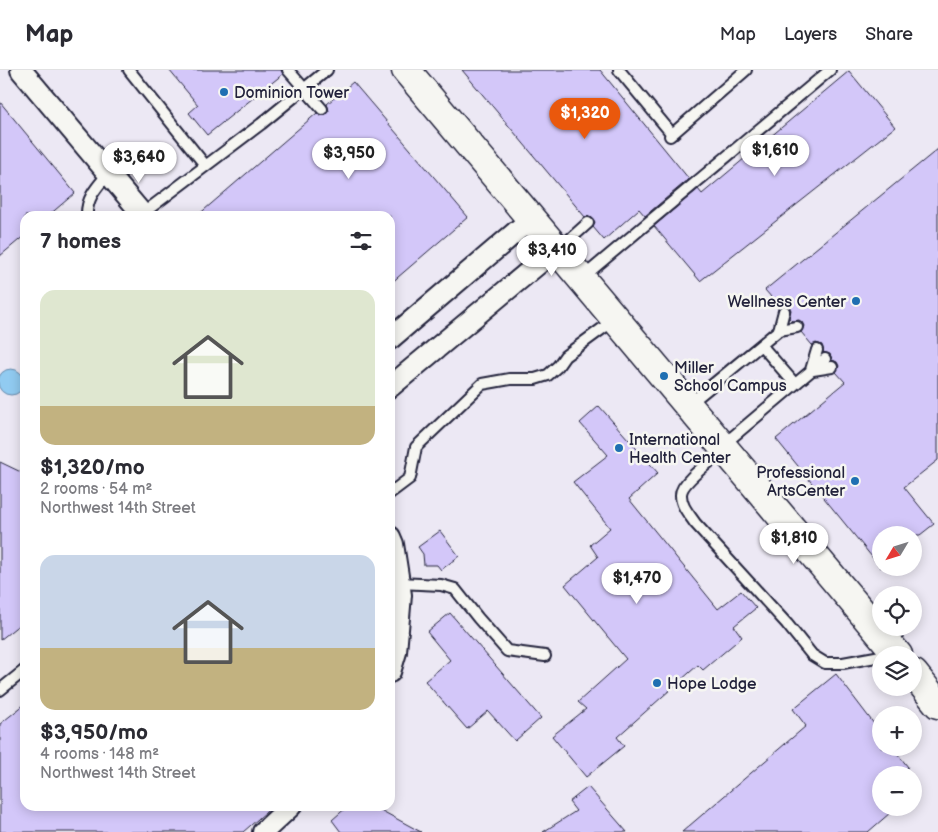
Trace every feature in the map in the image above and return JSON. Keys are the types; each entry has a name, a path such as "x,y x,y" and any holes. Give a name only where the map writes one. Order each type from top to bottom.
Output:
{"main road":[{"path":"406,70 723,447 883,646"},
{"path":"922,684 938,704"}],"street":[{"path":"21,70 140,211"},
{"path":"395,335 531,219"},
{"path":"395,383 556,250"},
{"path":"395,557 401,595 395,655"},
{"path":"263,832 286,811"}],"lane":[{"path":"129,70 205,164"},
{"path":"288,70 322,108"},
{"path":"148,211 205,164 261,124 327,70"},
{"path":"619,70 671,135 746,70"},
{"path":"581,279 830,70"},
{"path":"87,211 88,202 94,190 108,174"},
{"path":"556,250 588,223"},
{"path":"688,405 778,330 784,311"},
{"path":"395,489 410,478 416,446 482,384 510,379 535,379 548,375 566,356 615,319"},
{"path":"778,330 798,328"},
{"path":"761,345 795,384"},
{"path":"811,371 817,350"},
{"path":"828,363 811,371 723,447 682,487 680,494 683,505 695,523 787,624 812,655 825,663 843,663 872,658"},
{"path":"399,583 441,584 455,590 507,651 545,656"},
{"path":"0,690 20,674"}],"water":[{"path":"6,370 16,370 20,373 20,391 16,394 6,394 -1,387 -1,377"}],"building":[{"name":"Dominion Tower","path":"169,70 281,70 283,74 207,135 189,113 198,105"},
{"path":"462,70 600,70 689,179 645,216 639,209 604,240 593,227 595,222 593,219 590,216 585,217"},
{"path":"849,71 895,127 700,281 654,226 698,189 702,194"},
{"path":"353,82 468,217 395,280 395,211 203,211 317,113 320,116 326,114 329,111 327,104"},
{"path":"0,102 75,193 54,211 20,211 20,239 0,256"},
{"name":"Wellness Center","path":"938,149 938,460 904,487 934,524 922,533 922,526 872,526 872,557 776,439 845,382 836,372 839,366 837,362 832,360 830,354 823,352 822,345 816,343 812,345 801,332 804,326 802,322 799,320 792,321 789,318 791,310 789,306 785,304 779,306 765,290"},
{"path":"599,406 658,473 629,499 718,609 741,591 756,608 734,626 742,637 703,670 698,665 617,737 624,746 586,777 552,736 586,709 578,702 626,659 565,585 598,557 590,545 610,528 573,482 608,455 580,423"},
{"path":"0,462 20,472 20,624 0,640"},
{"path":"440,531 459,556 441,570 437,565 424,565 423,554 418,547"},
{"path":"450,613 541,718 515,741 488,711 467,729 425,681 450,660 427,632"},
{"path":"836,674 872,721 872,756 899,756 907,766 872,766 872,816 887,816 868,832 682,832 806,726 793,709"},
{"path":"20,708 20,811 267,811 243,832 0,832 0,724"},
{"path":"588,787 627,832 543,832 576,811 569,802"},
{"path":"342,811 382,811 421,832 341,832 332,820"}],"place":[{"name":"Dominion Tower","path":"224,92"},
{"name":"Wellness Center","path":"856,301"},
{"name":"Miller School Campus","path":"664,376"},
{"name":"International Health Center","path":"619,448"},
{"name":"Professional ArtsCenter","path":"855,481"},
{"name":"Hope Lodge","path":"657,683"}]}
